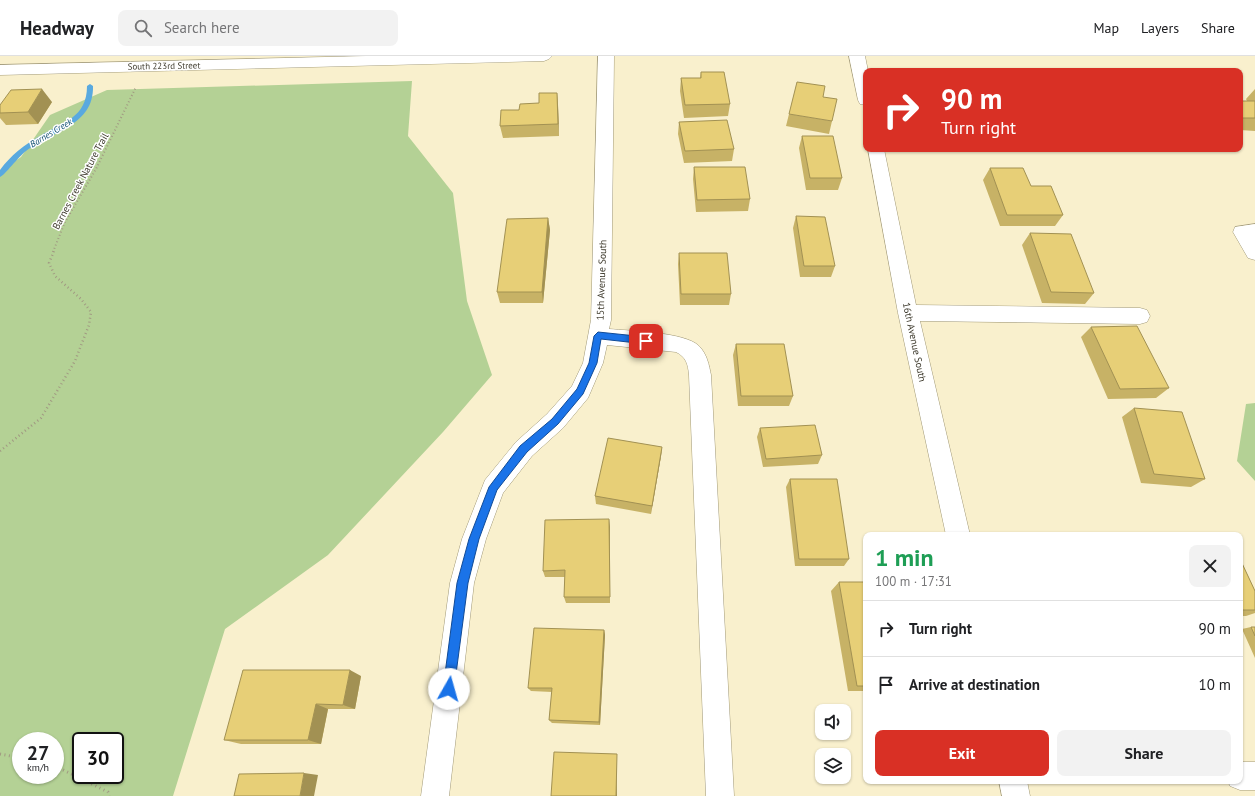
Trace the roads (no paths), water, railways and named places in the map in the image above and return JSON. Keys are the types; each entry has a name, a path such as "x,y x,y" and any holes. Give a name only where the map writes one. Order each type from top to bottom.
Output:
{"street":[{"name":"South 223rd Street","path":"1,71 544,56"},
{"name":"15th Avenue South","path":"435,796 462,583 474,539 494,487 524,449 555,422 580,392 593,363 601,320 606,56"},
{"path":"857,56 863,85"},
{"name":"16th Avenue South","path":"877,152 908,313 957,532"},
{"path":"1255,232 1242,232 1255,253"},
{"path":"908,313 1140,316"},
{"path":"598,336 676,344 687,347 697,357 700,375 720,796"},
{"path":"1243,776 1255,776"},
{"path":"1013,784 1016,796"}],"waterway":[{"name":"Barnes Creek","path":"0,175 15,157 33,143 74,121 84,110 88,101 90,86"}]}
